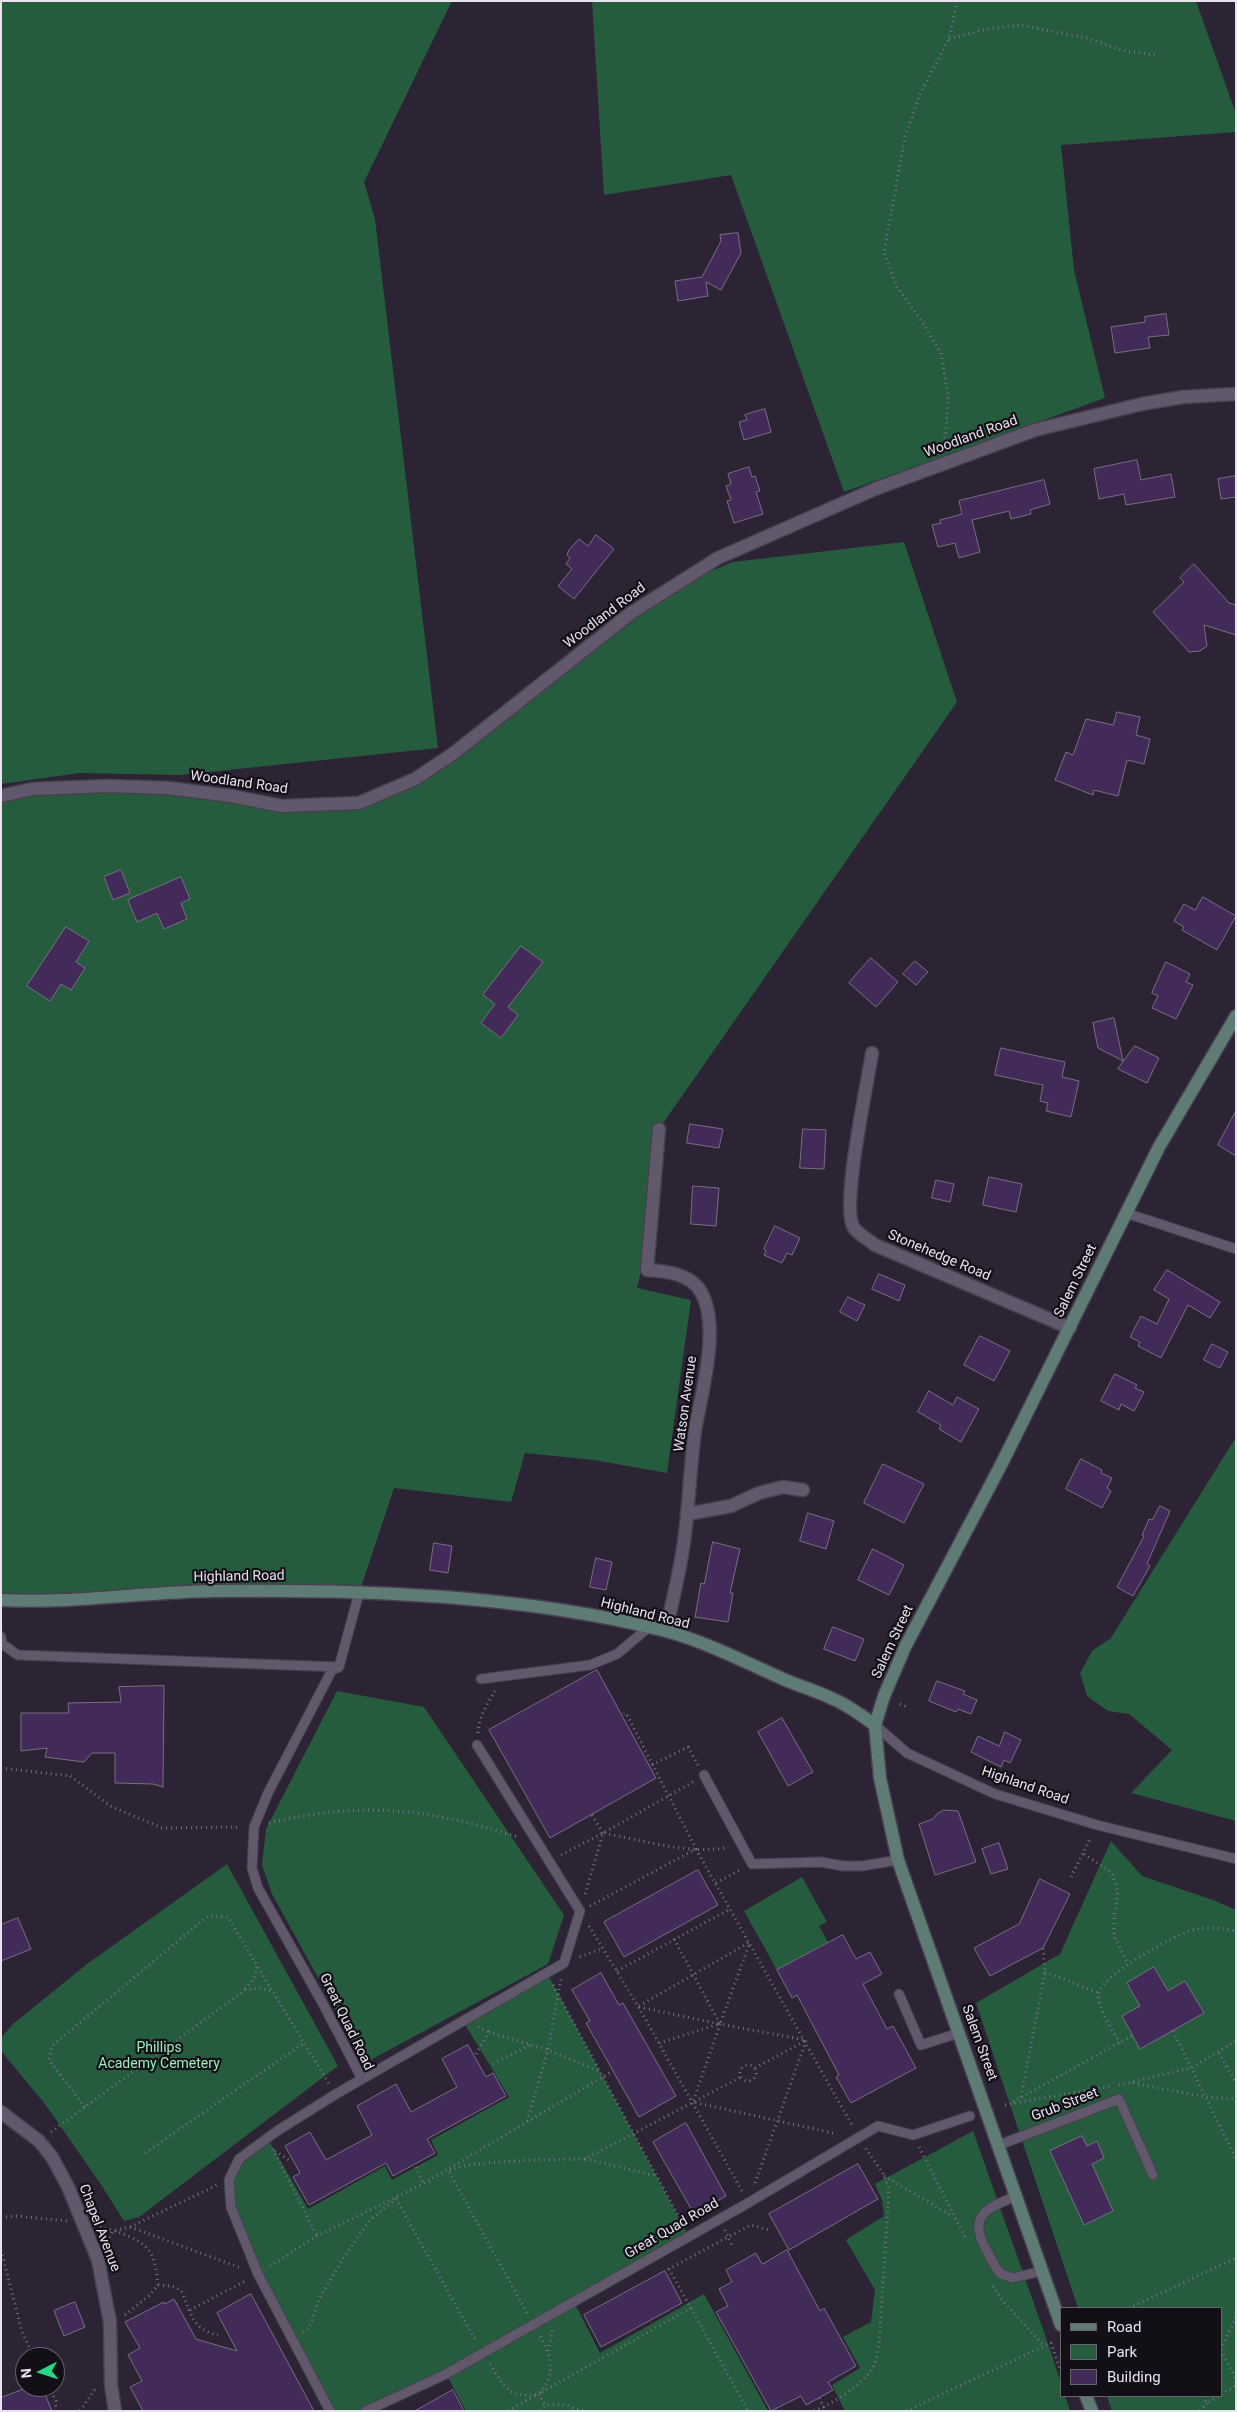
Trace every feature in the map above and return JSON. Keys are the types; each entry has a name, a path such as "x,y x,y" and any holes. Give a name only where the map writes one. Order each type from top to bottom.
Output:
{"street":[{"name":"Woodland Road","path":"1,796 32,789 108,786 168,788 231,796 282,806 359,803 415,779 454,753 631,613 718,558 875,489 1035,430 1132,406 1182,397 1236,394"},
{"name":"Salem Street","path":"1060,2322 898,1860 880,1778 875,1725 884,1696 905,1647 1070,1328 1159,1148 1236,1016"},
{"name":"Stonehedge Road","path":"872,1053 851,1182 850,1219 854,1229 874,1245 1070,1328"},
{"name":"Watson Avenue","path":"659,1129 647,1270 665,1271 688,1278 701,1292 709,1316 708,1361 695,1433 684,1544 666,1632"},
{"path":"687,1514 731,1506 758,1493 783,1486 803,1490"},
{"name":"Highland Road","path":"1,1600 35,1602 211,1591 359,1593 453,1599 541,1608 598,1617 666,1632 730,1655 834,1699 875,1725"},
{"name":"Chapel Avenue","path":"1,2112 39,2141 52,2157 68,2187 98,2260 110,2322 111,2384 115,2411"},
{"path":"1086,2397 1092,2411"}],"lane":[{"path":"1126,1213 1236,1249"},
{"name":"Great Quad Road","path":"330,2411 258,2274 231,2207 229,2180 239,2158 362,2079 322,2002 258,1888 252,1868 254,1827 268,1793 290,1749 332,1670 339,1667 359,1593"},
{"path":"481,1679 574,1668 603,1660 616,1654 648,1628"},
{"path":"1,1638 2,1644 18,1655 339,1667"},
{"name":"Highland Road","path":"875,1725 907,1753 995,1794 1097,1825 1236,1859"},
{"path":"362,2079 564,1963 580,1911 477,1745"},
{"path":"704,1775 752,1864 821,1862 843,1866 862,1866 898,1860"},
{"path":"899,1994 922,2045 959,2033"},
{"name":"Grub Street","path":"999,2145 1119,2099 1153,2175"},
{"name":"Great Quad Road","path":"366,2411 446,2374 688,2235 748,2203 878,2126 913,2135 970,2116"},
{"path":"1016,2196 984,2211 978,2223 978,2236 1001,2274 1014,2278 1042,2271"}],"path":[{"path":"937,465 946,432 948,396 941,353 923,323 897,287 884,253 905,137 920,94 949,39 957,1"},
{"path":"949,39 983,30 1020,25 1087,38 1121,50 1156,55"},
{"path":"477,1745 478,1724 481,1716 504,1675"},
{"path":"900,1704 907,1707"},
{"path":"624,1714 626,1713 696,1849 860,2138 884,2176 889,2189 877,2353 873,2367 866,2378 825,2409 814,2411"},
{"path":"548,1861 669,1797 704,1775 688,1747 652,1765"},
{"path":"1,1768 70,1776 110,1806 162,1828 254,1827 299,1816 344,1810 383,1809 443,1816 520,1838"},
{"path":"592,1815 603,1833 580,1911 638,2006 748,2203"},
{"path":"1071,1877 1097,1825"},
{"path":"603,1833 696,1849 718,1850 741,1844"},
{"path":"580,1911 696,1849"},
{"path":"1084,1854 1112,1873 1118,1893 1114,1916 1114,1936 1128,1964"},
{"path":"716,1883 752,1864"},
{"path":"617,1971 730,1908"},
{"path":"84,2107 49,2060 52,2046 208,1916 228,1917 336,2094"},
{"path":"1120,2043 1100,2006 1099,1993 1110,1976 1175,1937 1196,1929 1220,1928 1236,1931"},
{"path":"674,1939 720,2024"},
{"path":"638,2006 750,1942"},
{"path":"693,2102 750,1942"},
{"path":"527,2122 548,2050 564,1963 603,1948"},
{"path":"1021,2097 1045,1972 1043,1948"},
{"path":"39,2141 245,1990 254,1979 257,1966"},
{"path":"1045,1972 1099,1993"},
{"path":"547,1973 658,2176 688,2235"},
{"path":"245,1990 260,1988 273,1992"},
{"path":"638,2006 806,2041"},
{"path":"659,2043 720,2024"},
{"path":"1173,2031 1236,2159"},
{"path":"476,2054 489,2032 548,2050 602,2074"},
{"path":"1010,2104 1133,2036"},
{"path":"755,2068 806,2041"},
{"path":"748,2203 775,2122 806,2041"},
{"path":"1005,2105 1132,2083 1191,2068 1219,2053 1236,2041"},
{"path":"145,2153 304,2043"},
{"path":"493,2064 531,2045"},
{"path":"1219,2053 1236,2083"},
{"path":"750,2064 755,2068 756,2075 752,2080 746,2080 740,2076 740,2070 744,2065 750,2064"},
{"path":"190,2310 258,2274 317,2236 396,2199 448,2170 602,2074 611,2072"},
{"path":"585,2159 635,2134 740,2076"},
{"path":"1132,2083 1205,2097 1236,2099"},
{"path":"693,2102 775,2122 860,2138"},
{"path":"268,2139 317,2236"},
{"path":"274,2151 289,2160"},
{"path":"448,2170 474,2164 521,2160 585,2159 658,2176"},
{"path":"416,2167 423,2184"},
{"path":"396,2199 500,2380 509,2391 522,2396 539,2394 549,2382 551,2370 546,2347 448,2170"},
{"path":"884,2176 954,2216"},
{"path":"113,2230 130,2227 229,2180"},
{"path":"293,2340 309,2328 320,2300 344,2257 370,2220 396,2199"},
{"path":"1,2217 17,2216 81,2222 113,2230 144,2246 153,2256 158,2285 150,2296 122,2317"},
{"path":"719,2218 733,2247"},
{"path":"748,2411 669,2269 751,2225 769,2230"},
{"path":"130,2227 258,2274"},
{"path":"98,2260 113,2230"},
{"path":"1,2250 22,2332 29,2347"},
{"path":"1131,2307 1236,2258"},
{"path":"158,2285 171,2286 181,2290 198,2326 204,2332 218,2335"},
{"path":"508,2411 691,2308"},
{"path":"1222,2348 1236,2317"},
{"path":"906,2411 1051,2343 1060,2369"},
{"path":"1222,2352 1236,2379"},
{"path":"1222,2394 1236,2386"},
{"path":"539,2394 545,2405"},
{"path":"54,2397 56,2401 55,2411"},
{"path":"1204,2397 1207,2403"},
{"path":"1200,2411 1207,2403 1217,2397"},
{"path":"819,2398 825,2409"},
{"path":"545,2405 565,2405 581,2410"},
{"path":"541,2411 545,2405"}],"green space":[{"path":"1,1 452,1 364,182 375,219 438,748 180,775 80,773 1,784"},
{"path":"592,1 1196,1 1236,114 1236,132 1061,145 1074,270 1105,398 844,492 731,175 604,195"},
{"path":"904,542 957,702 659,1129 650,1234 637,1288 691,1300 667,1473 594,1460 525,1453 511,1502 394,1488 359,1593 1,1600 1,797 86,786 168,788 282,806 359,803 415,779 663,591 733,562"},
{"path":"1236,1437 1236,1821 1131,1793 1172,1750 1129,1714 1108,1711 1087,1696 1080,1673 1092,1651 1111,1638"},
{"path":"337,1691 424,1707 564,1915 548,1964 365,2063 272,1894 262,1865 266,1829"},
{"path":"1111,1841 1142,1876 1213,1900 1236,1910 1236,2411 1112,2411 1107,2397 1222,2397 1222,2307 1078,2307 976,2003 1060,1954"},
{"name":"Phillips Academy Cemetery","path":"227,1864 338,2066 139,2217 124,2221 45,2104 1,2051 1,2038 13,2024 87,1964"},
{"path":"802,1877 827,1922 819,1926 828,1942 777,1970 744,1911"},
{"path":"547,1973 688,2235 574,2302 600,2353 704,2294 768,2411 466,2411 446,2374 366,2411 330,2411 286,2330 251,2258 238,2225 230,2198 229,2179 235,2166 250,2151 268,2139 308,2209 385,2166 392,2180 438,2155 431,2140 509,2097 463,2021"},
{"path":"973,2131 1060,2380 1060,2397 1065,2397 1070,2411 845,2411 832,2385 860,2368 843,2337 871,2322 875,2290 846,2240 884,2216 882,2200 875,2184"}],"building":[{"path":"738,233 741,253 721,290 706,282 708,296 678,301 675,281 702,277 721,241 720,235"},
{"path":"1166,314 1169,335 1148,337 1150,348 1115,353 1111,327 1145,322 1145,317"},
{"path":"765,409 771,432 744,440 739,422 747,420 745,415"},
{"path":"1137,460 1141,480 1171,474 1175,497 1126,505 1124,494 1099,499 1094,469"},
{"path":"749,467 752,477 755,476 760,491 756,492 763,514 734,523 727,501 731,500 726,486 731,484 728,474"},
{"path":"1236,476 1236,497 1221,499 1218,479"},
{"path":"1044,480 1050,504 1030,510 1031,514 1011,519 1009,511 972,520 980,552 959,558 955,543 938,547 932,525 941,523 940,520 962,514 959,501"},
{"path":"596,535 614,549 574,599 558,586 572,569 566,564 570,558 567,555 579,539 588,546"},
{"path":"1194,564 1229,603 1236,605 1236,635 1204,625 1207,646 1200,651 1189,652 1153,612 1184,582 1180,578"},
{"path":"1117,712 1140,717 1136,735 1150,739 1144,764 1127,760 1118,796 1094,790 1093,795 1055,780 1066,752 1073,755 1086,719 1113,725"},
{"path":"121,870 130,893 113,900 104,877"},
{"path":"181,877 190,899 181,903 187,919 164,929 157,913 137,922 128,900"},
{"path":"1203,897 1236,916 1217,950 1182,930 1184,927 1174,921 1184,904 1195,910"},
{"path":"66,927 89,941 76,962 85,968 71,990 61,984 50,1001 27,986"},
{"path":"521,946 543,962 508,1007 518,1015 501,1038 481,1023 495,1004 483,995"},
{"path":"871,958 898,982 876,1007 849,983"},
{"path":"915,961 928,972 916,985 903,974"},
{"path":"1166,962 1190,974 1186,982 1193,985 1176,1019 1152,1008 1158,996 1152,993"},
{"path":"1114,1018 1123,1061 1098,1048 1093,1023"},
{"path":"1135,1046 1159,1058 1147,1083 1118,1069"},
{"path":"1001,1048 1065,1062 1062,1077 1079,1081 1071,1117 1046,1111 1048,1103 1040,1101 1043,1085 995,1075"},
{"path":"1236,1111 1236,1156 1218,1145"},
{"path":"690,1124 723,1129 719,1148 687,1143"},
{"path":"803,1129 826,1130 824,1169 800,1168"},
{"path":"989,1177 1022,1184 1016,1212 983,1205"},
{"path":"936,1180 954,1184 950,1202 932,1198"},
{"path":"693,1186 719,1188 716,1226 691,1224"},
{"path":"775,1226 800,1238 792,1255 787,1253 782,1263 764,1255 766,1251 764,1249"},
{"path":"1167,1270 1220,1302 1210,1318 1188,1305 1161,1358 1138,1346 1140,1342 1130,1337 1141,1316 1157,1324 1169,1299 1154,1290"},
{"path":"879,1274 905,1285 899,1301 872,1289"},
{"path":"848,1297 865,1305 857,1321 840,1312"},
{"path":"980,1336 1010,1351 994,1381 964,1365"},
{"path":"1212,1344 1228,1352 1220,1368 1204,1360"},
{"path":"1115,1374 1137,1385 1135,1388 1144,1392 1134,1411 1121,1404 1119,1410 1101,1401"},
{"path":"929,1391 953,1405 957,1397 979,1409 961,1442 939,1429 941,1425 918,1412"},
{"path":"1081,1459 1102,1470 1101,1473 1112,1478 1107,1488 1111,1491 1102,1508 1066,1489"},
{"path":"883,1464 924,1484 904,1523 864,1503"},
{"path":"1160,1506 1170,1511 1147,1564 1150,1566 1133,1596 1117,1587 1144,1536 1142,1535 1149,1519 1152,1520"},
{"path":"808,1513 834,1521 826,1549 800,1541"},
{"path":"713,1542 740,1549 730,1593 733,1593 728,1622 695,1617 701,1583 704,1584"},
{"path":"434,1543 452,1546 448,1573 430,1570"},
{"path":"873,1549 904,1565 889,1595 858,1580"},
{"path":"596,1558 612,1562 606,1590 590,1587"},
{"path":"833,1627 864,1639 855,1661 824,1649"},
{"path":"597,1670 656,1778 550,1838 489,1730"},
{"path":"937,1681 965,1691 963,1694 977,1700 971,1714 958,1709 956,1712 929,1701"},
{"path":"164,1686 163,1787 153,1784 115,1783 115,1753 92,1753 84,1762 45,1757 47,1748 21,1751 21,1713 69,1713 68,1703 121,1702 119,1687"},
{"path":"782,1718 813,1772 788,1786 758,1732"},
{"path":"1005,1732 1021,1740 1010,1763 1004,1760 1001,1767 971,1752 978,1736 999,1746"},
{"path":"944,1810 958,1811 976,1862 935,1875 919,1824 933,1819"},
{"path":"999,1843 1008,1869 991,1874 982,1849"},
{"path":"698,1870 718,1905 624,1957 604,1922"},
{"path":"1040,1879 1070,1894 1043,1948 990,1976 974,1948 1019,1924"},
{"path":"18,1918 31,1949 1,1961 1,1925"},
{"path":"843,1935 856,1959 870,1952 882,1974 863,1984 887,2029 893,2026 916,2068 851,2103 836,2077 839,2075 797,1995 792,1998 777,1970"},
{"path":"1154,1967 1168,1991 1185,1981 1204,2013 1140,2049 1122,2016 1140,2006 1127,1983"},
{"path":"601,1973 619,2005 623,2003 676,2096 639,2117 586,2023 590,2021 572,1990"},
{"path":"468,2045 486,2077 493,2073 506,2096 427,2139 435,2153 393,2176 386,2163 309,2205 293,2177 300,2173 285,2146 310,2132 326,2160 372,2135 357,2106 396,2084 411,2112 457,2087 442,2059"},
{"path":"686,2123 726,2196 694,2214 653,2142"},
{"path":"1082,2136 1087,2146 1097,2141 1104,2158 1092,2164 1113,2211 1084,2225 1050,2151"},
{"path":"858,2164 878,2199 789,2250 769,2214"},
{"path":"787,2250 820,2311 824,2308 856,2366 828,2382 833,2390 806,2405 801,2396 771,2411 716,2312 728,2306 719,2289 732,2282 726,2270 756,2253 762,2264"},
{"path":"665,2271 682,2303 601,2347 584,2315"},
{"path":"251,2294 314,2411 143,2411 130,2387 142,2381 128,2355 140,2348 125,2322 164,2302 165,2304 174,2299 196,2339 237,2351 217,2313"},
{"path":"75,2302 85,2327 64,2336 54,2311"},
{"path":"453,2390 464,2411 415,2411"},
{"path":"15,2392 15,2397 46,2397 52,2411 1,2411 1,2398"}]}
